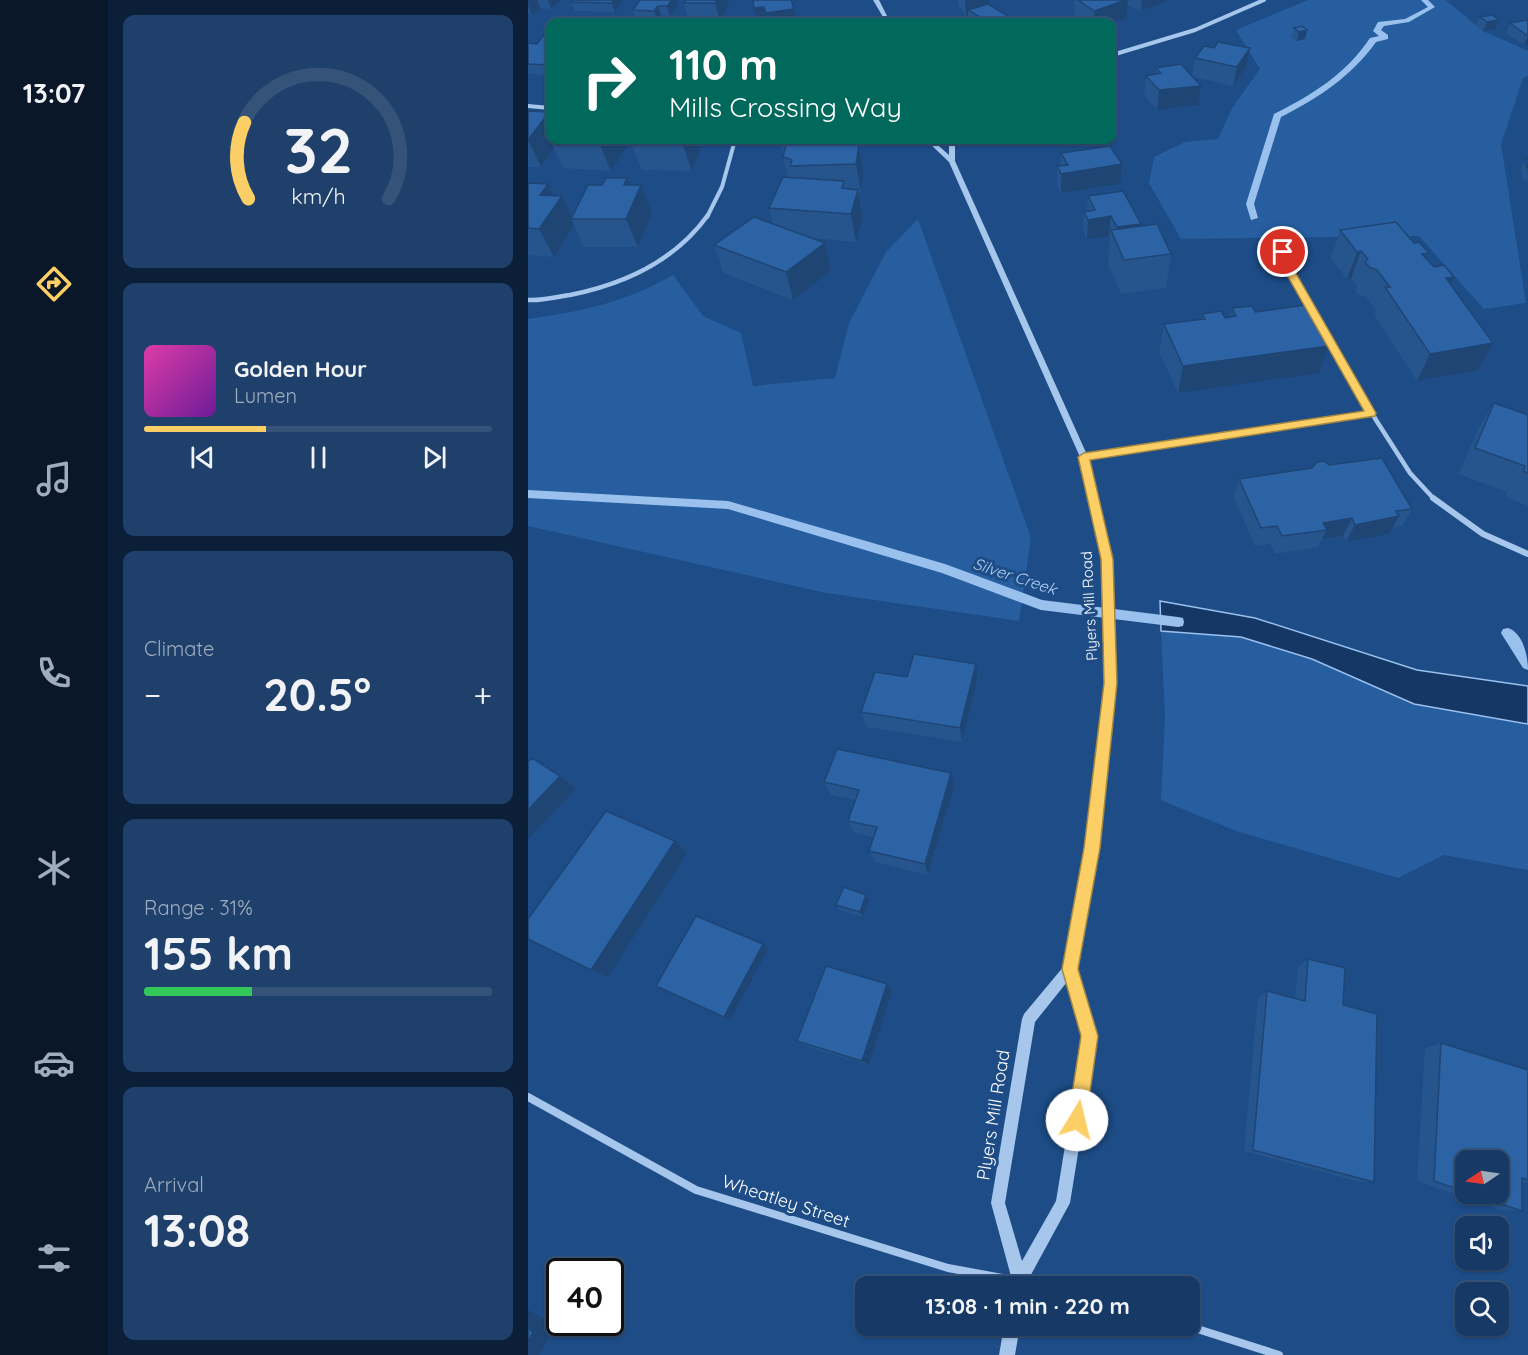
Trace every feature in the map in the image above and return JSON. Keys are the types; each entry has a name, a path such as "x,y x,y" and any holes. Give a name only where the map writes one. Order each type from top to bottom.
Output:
{"street":[{"path":"876,0 886,18"},
{"path":"1116,55 1195,30 1264,0"},
{"path":"528,106 546,108"},
{"path":"528,300 538,301 619,282 659,261 681,245 710,213 725,177 734,144"},
{"name":"Plyers Mill Road","path":"933,144 952,161"},
{"name":"Plyers Mill Road","path":"952,144 952,161 1084,457 1107,559 1110,683 1092,848 1070,969 1090,1036 1063,1203 1023,1276"},
{"path":"1283,252 1288,268 1371,413 1416,481 1441,505 1500,543 1528,554"},
{"path":"1084,457 1371,413"},
{"name":"Plyers Mill Road","path":"1017,1276 998,1203 1029,1019 1070,969"},
{"name":"Wheatley Street","path":"528,1097 696,1190 948,1268 984,1276"},
{"path":"1200,1330 1279,1355"},
{"path":"1007,1355 1010,1336"}],"shaded area":[{"path":"1308,0 1445,0 1483,31 1528,51 1528,76 1523,78 1501,144 1526,303 1484,309 1419,236 1181,239 1149,183 1154,157 1185,142 1218,139 1232,108 1260,69 1236,30"},
{"path":"918,219 1031,538 1019,621 826,593 528,526 528,319 567,313 620,299 673,275 703,316 741,333 753,386 835,378 849,323 886,252"},
{"path":"1160,601 1255,618 1417,670 1528,686 1528,724 1414,704 1312,659 1241,637 1161,631"},
{"path":"1161,631 1241,637 1312,659 1414,704 1528,724 1528,870 1444,855 1398,878 1236,831 1161,800 1165,718"}],"building":[{"path":"573,0 614,0 612,3 571,2"},
{"path":"640,0 672,0 667,6 658,6 654,11 633,10"},
{"path":"686,0 717,0 715,3 684,3"},
{"path":"753,0 791,0 794,9 766,13 764,7 754,8"},
{"path":"1078,0 1126,0 1094,11"},
{"path":"988,4 1011,18 982,18 968,10"},
{"path":"1492,15 1499,20 1487,22 1480,17"},
{"path":"1528,20 1528,36 1510,23"},
{"path":"1302,26 1307,30 1299,32 1294,28"},
{"path":"543,36 546,36 546,65 528,64 528,43 537,44"},
{"path":"1218,42 1250,48 1237,67 1195,58 1204,46 1214,48"},
{"path":"1181,64 1201,86 1159,90 1146,76 1161,73 1156,68"},
{"path":"528,111 546,112 546,116 528,140"},
{"path":"786,144 859,145 856,164 790,166 792,160 783,157"},
{"path":"1110,146 1122,164 1061,174 1057,166 1068,165 1061,153"},
{"path":"783,177 844,181 842,188 858,190 851,214 769,208"},
{"path":"606,178 627,178 624,185 641,185 626,219 571,219 588,185 602,185"},
{"path":"528,183 548,184 540,195 562,196 539,229 528,228"},
{"path":"1123,191 1141,224 1117,227 1111,216 1088,220 1084,212 1095,210 1088,196"},
{"path":"754,217 825,243 786,272 714,245"},
{"path":"1396,222 1414,243 1419,242 1429,253 1422,254 1434,267 1444,265 1454,277 1446,278 1493,343 1430,354 1385,287 1390,287 1377,270 1369,267 1365,262 1368,259 1361,251 1357,252 1340,230"},
{"path":"1157,224 1171,254 1124,260 1111,230"},
{"path":"1305,305 1329,346 1183,366 1164,324 1205,319 1202,314 1221,311 1225,318 1236,316 1232,308 1252,306 1255,312"},
{"path":"1494,403 1528,415 1528,473 1523,471 1525,466 1475,448"},
{"path":"1382,458 1412,509 1396,511 1399,516 1355,525 1352,518 1323,523 1327,530 1282,536 1277,526 1261,528 1239,479 1312,468 1317,462 1324,461 1329,465"},
{"path":"914,654 976,664 960,728 861,712 875,672 907,677"},
{"path":"837,749 951,773 925,864 869,851 877,827 848,821 859,790 824,782"},
{"path":"532,758 560,776 528,810 528,762"},
{"path":"606,811 675,841 591,970 528,939 528,919"},
{"path":"844,887 866,895 860,912 836,905"},
{"path":"696,916 763,944 724,1017 656,986"},
{"path":"1308,959 1345,968 1343,1005 1377,1014 1374,1182 1253,1150 1267,991 1305,1001"},
{"path":"826,966 887,984 862,1061 797,1041"},
{"path":"1441,1043 1528,1070 1528,1180 1522,1178 1522,1211 1501,1204 1509,1204 1509,1150 1455,1150 1455,1188 1434,1181"},
{"path":"528,1329 533,1332 528,1341"}],"waterway":[{"path":"1254,218 1250,204 1277,116 1331,85 1343,75 1354,65 1373,40 1385,37 1377,31 1381,24 1407,21 1432,7 1424,0"},
{"name":"Silver Creek","path":"528,494 728,505 945,569 1041,605 1178,622"},
{"path":"1508,633 1528,664"}],"route":[{"path":"1077,1120 1090,1036 1070,969 1092,848 1110,683 1111,638 1107,559 1084,457 1371,413 1288,268 1283,252"}]}
